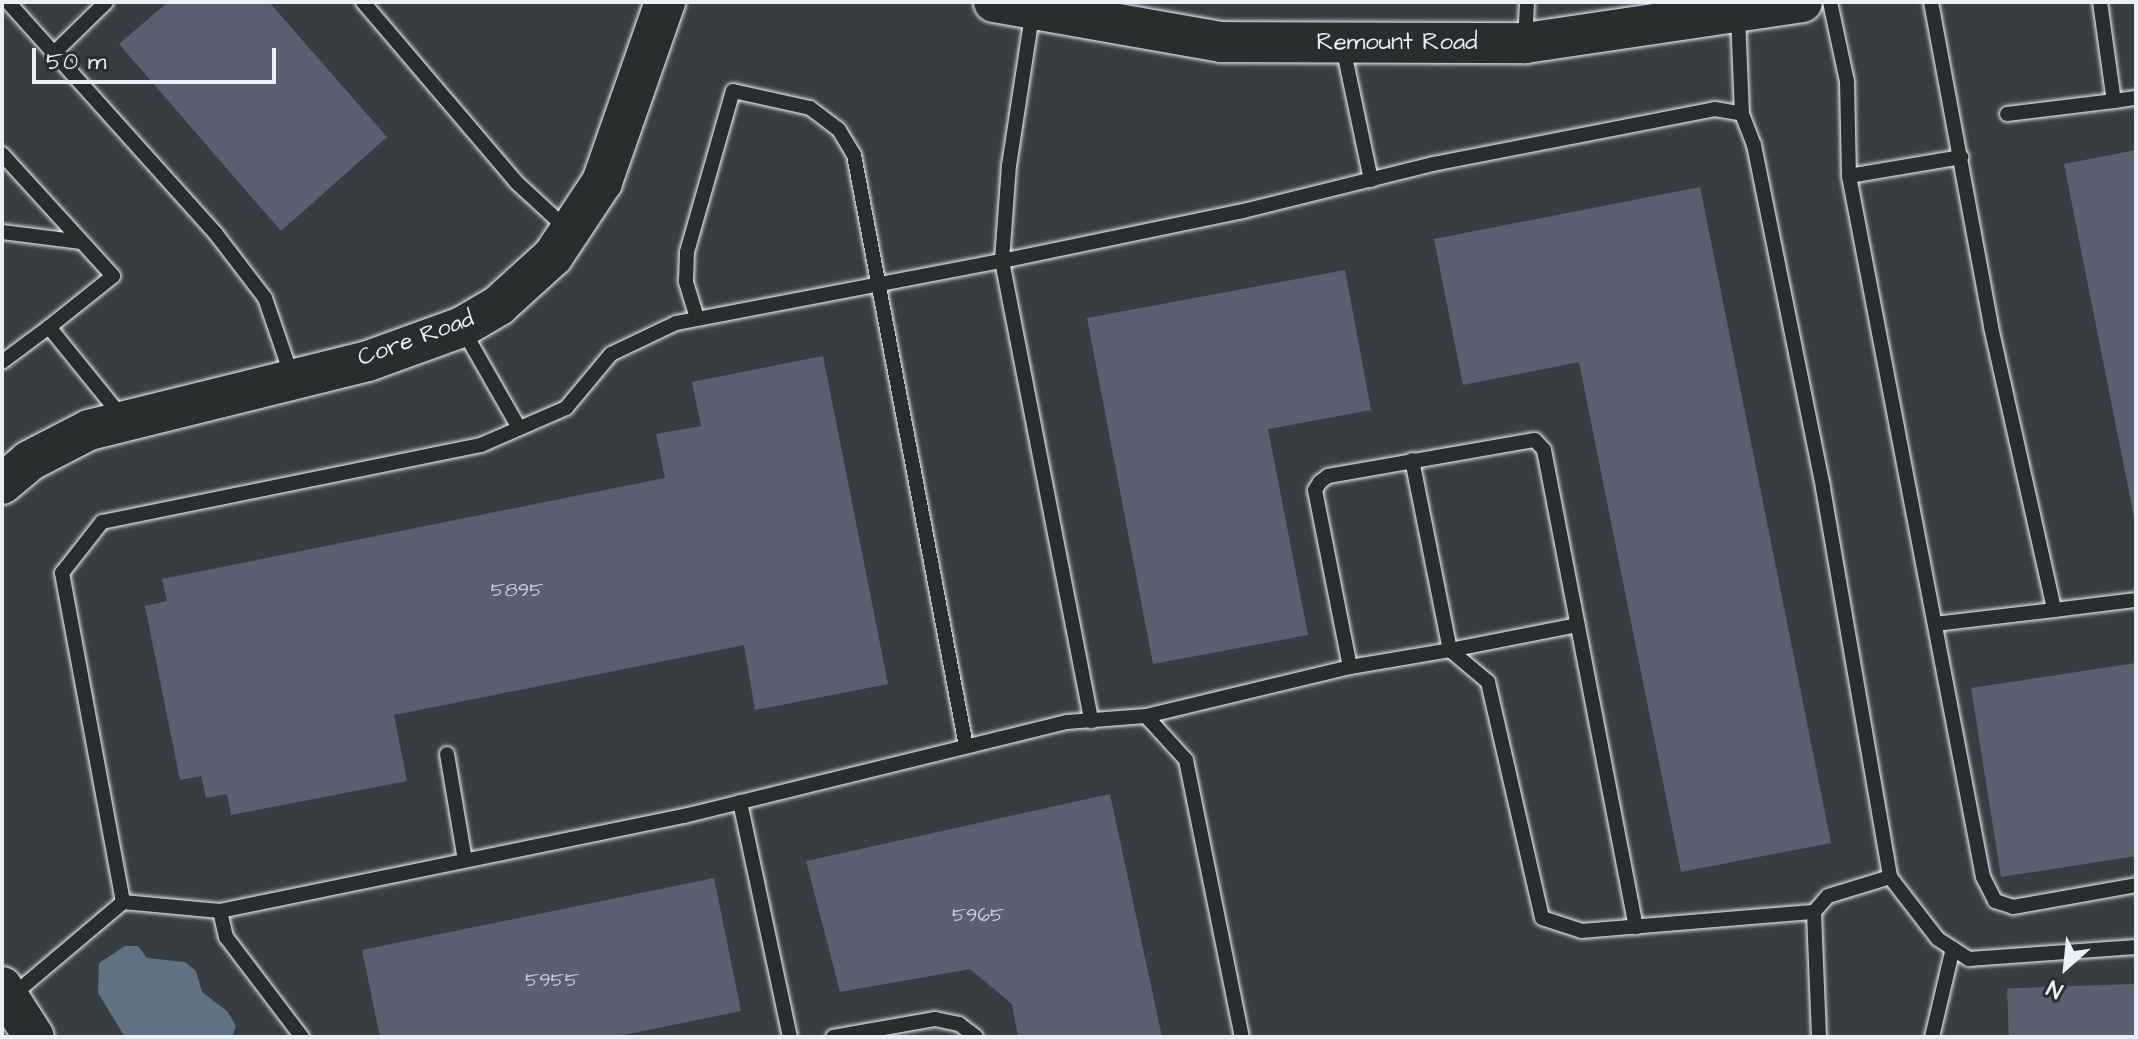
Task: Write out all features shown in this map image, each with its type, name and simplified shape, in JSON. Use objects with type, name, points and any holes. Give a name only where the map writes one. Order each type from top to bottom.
[{"type":"street","name":"Core Road","points":[[2,484],[69,439],[124,419],[368,361],[462,327],[531,277],[571,233],[602,182],[665,2]]},
{"type":"street","name":"Remount Road","points":[[994,2],[1221,42],[1342,43],[1525,43],[1802,2]]},
{"type":"lane","points":[[8,2],[216,234],[265,298],[292,377]]},
{"type":"lane","points":[[54,53],[106,2]]},
{"type":"lane","points":[[363,2],[516,182],[571,233]]},
{"type":"lane","points":[[1525,43],[1527,2]]},
{"type":"lane","points":[[1830,2],[1847,81],[1849,176],[1973,840],[1995,901],[2013,907],[2136,885]]},
{"type":"lane","points":[[1931,2],[1991,327],[2054,610]]},
{"type":"lane","points":[[2100,2],[2114,101]]},
{"type":"lane","points":[[1033,9],[1009,165],[1002,261],[1091,721]]},
{"type":"lane","points":[[1738,11],[1742,114],[1754,145],[1823,488],[1890,877],[1938,939],[1969,959],[2136,947]]},
{"type":"lane","points":[[1342,43],[1371,180]]},
{"type":"lane","points":[[697,318],[686,281],[687,252],[733,91],[810,108],[839,130],[854,155],[876,285],[966,746]]},
{"type":"lane","points":[[2007,114],[2136,98]]},
{"type":"lane","points":[[123,902],[62,573],[102,522],[481,445],[566,408],[611,354],[676,323],[1002,261],[1715,109],[1742,114]]},
{"type":"lane","points":[[2,154],[113,276],[2,362]]},
{"type":"lane","points":[[1849,176],[1961,157]]},
{"type":"lane","points":[[2,232],[81,242]]},
{"type":"lane","points":[[49,327],[124,419]]},
{"type":"lane","points":[[462,327],[519,428]]},
{"type":"lane","points":[[1350,667],[1315,490],[1328,476],[1535,440],[1544,450],[1636,927]]},
{"type":"lane","points":[[1412,460],[1450,650],[1488,682],[1542,918],[1582,931],[1814,912]]},
{"type":"lane","points":[[1935,624],[2136,600]]},
{"type":"lane","points":[[123,902],[220,911],[740,802],[1067,722],[1146,716],[1350,667],[1578,625]]},
{"type":"lane","points":[[1146,716],[1186,760],[1242,1037]]},
{"type":"lane","points":[[447,754],[465,860]]},
{"type":"lane","points":[[740,802],[790,1037]]},
{"type":"lane","points":[[1819,1037],[1814,912],[1828,896],[1890,877]]},
{"type":"lane","points":[[14,1012],[123,902]]},
{"type":"lane","points":[[220,911],[226,937],[302,1037]]},
{"type":"lane","points":[[1932,1037],[1953,948]]},
{"type":"lane","points":[[833,1037],[935,1019],[959,1024],[976,1037]]},
{"type":"water","points":[[125,946],[138,946],[147,958],[185,962],[196,971],[202,992],[227,1011],[236,1026],[232,1037],[125,1037],[98,993],[99,963]]},
{"type":"building","points":[[168,2],[269,2],[387,137],[281,231],[119,44]]},
{"type":"building","points":[[2136,150],[2136,522],[2135,522],[2064,164]]},
{"type":"building","points":[[1700,187],[1831,843],[1681,872],[1579,362],[1463,385],[1434,239]]},
{"type":"building","points":[[1345,270],[1371,410],[1268,429],[1308,635],[1153,664],[1087,318]]},
{"type":"building","points":[[823,356],[888,684],[755,710],[744,645],[394,715],[407,781],[231,815],[227,794],[206,798],[201,776],[180,780],[145,606],[167,601],[162,579],[665,478],[656,434],[701,426],[692,382]]},
{"type":"building","points":[[2136,663],[2136,856],[2001,877],[1971,688]]},
{"type":"building","points":[[1110,794],[1162,1037],[1018,1037],[1012,1004],[970,969],[840,992],[806,861]]},
{"type":"building","points":[[714,878],[741,1011],[614,1037],[380,1037],[362,950]]},
{"type":"building","points":[[2134,984],[2136,1037],[2009,1037],[2007,988]]}]
